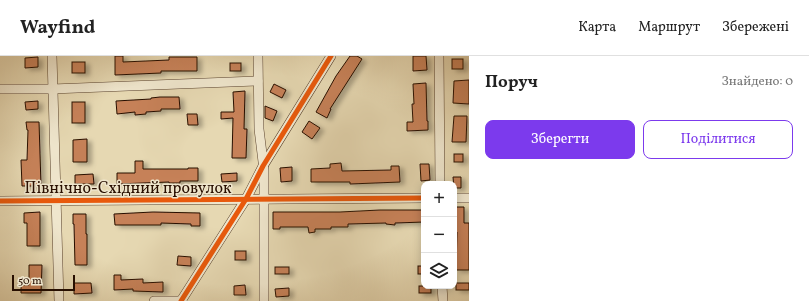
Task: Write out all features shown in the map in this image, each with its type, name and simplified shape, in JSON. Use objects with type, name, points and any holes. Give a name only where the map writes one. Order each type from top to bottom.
[{"type":"street","points":[[52,56],[59,301]]},
{"type":"street","points":[[258,56],[259,129],[263,166],[264,199],[264,301]]},
{"type":"street","points":[[154,301],[182,301],[246,199],[263,166],[331,56]]},
{"type":"street","points":[[439,56],[440,181]]},
{"type":"street","points":[[0,89],[52,89],[258,81]]},
{"type":"street","name":"Північно-Східний провулок","points":[[0,201],[421,198]]},
{"type":"street","points":[[457,198],[469,198]]},
{"type":"street","points":[[442,289],[443,301]]},
{"type":"building","points":[[115,56],[123,56],[123,62],[169,60],[169,57],[197,57],[197,71],[161,71],[161,73],[115,75]]},
{"type":"building","points":[[350,56],[357,56],[362,59],[330,109],[327,118],[316,112],[336,76]]},
{"type":"building","points":[[413,56],[426,56],[427,70],[413,71]]},
{"type":"building","points":[[38,57],[38,67],[25,68],[25,58]]},
{"type":"building","points":[[452,59],[463,59],[463,69],[452,69]]},
{"type":"building","points":[[72,62],[85,62],[85,73],[72,73]]},
{"type":"building","points":[[230,63],[241,63],[241,71],[230,71]]},
{"type":"building","points":[[469,80],[469,104],[453,103],[454,81]]},
{"type":"building","points":[[426,83],[428,130],[407,131],[407,122],[413,122],[413,84]]},
{"type":"building","points":[[274,84],[286,90],[282,98],[270,92]]},
{"type":"building","points":[[245,91],[244,129],[247,129],[246,158],[232,158],[233,118],[221,119],[221,112],[234,112],[233,92]]},
{"type":"building","points":[[160,97],[179,97],[180,109],[161,109],[161,111],[146,112],[146,114],[135,115],[135,112],[117,114],[116,101]]},
{"type":"building","points":[[38,101],[38,109],[26,110],[25,102]]},
{"type":"building","points":[[72,102],[85,102],[85,123],[72,123]]},
{"type":"building","points":[[265,106],[277,111],[273,121],[265,118]]},
{"type":"building","points":[[187,114],[197,114],[198,125],[188,125]]},
{"type":"building","points":[[454,116],[467,116],[466,142],[452,142]]},
{"type":"building","points":[[309,121],[320,128],[312,139],[302,132]]},
{"type":"building","points":[[26,122],[39,122],[41,186],[22,186],[21,160],[27,160],[28,130]]},
{"type":"building","points":[[87,139],[87,162],[73,162],[73,140]]},
{"type":"building","points":[[454,154],[463,154],[463,162],[454,162]]},
{"type":"building","points":[[135,161],[143,161],[143,169],[198,168],[198,181],[180,181],[180,183],[117,184],[117,173],[135,173]]},
{"type":"building","points":[[341,163],[342,171],[391,170],[391,166],[399,166],[400,182],[350,184],[350,182],[311,182],[311,169],[330,168],[330,164]]},
{"type":"building","points":[[420,164],[429,164],[430,180],[421,181]]},
{"type":"building","points":[[292,167],[292,181],[281,182],[280,168]]},
{"type":"building","points":[[237,173],[237,181],[222,182],[221,174]]},
{"type":"building","points":[[93,174],[94,184],[75,184],[75,175]]},
{"type":"building","points":[[453,177],[461,177],[461,188],[457,188],[457,181],[453,181]]},
{"type":"building","points":[[457,207],[464,207],[464,223],[469,223],[469,270],[457,270]]},
{"type":"building","points":[[421,210],[421,222],[395,223],[395,225],[386,223],[348,224],[348,227],[315,229],[315,232],[309,233],[308,227],[280,227],[280,229],[273,229],[273,212]]},
{"type":"building","points":[[40,212],[40,246],[27,246],[27,223],[24,223],[24,213]]},
{"type":"building","points":[[153,212],[200,213],[200,226],[191,226],[191,224],[161,223],[161,225],[115,225],[114,214]]},
{"type":"building","points":[[73,214],[86,214],[87,265],[75,265]]},
{"type":"building","points":[[235,251],[246,251],[246,260],[235,260]]},
{"type":"building","points":[[178,256],[191,257],[191,266],[177,265]]},
{"type":"building","points":[[29,265],[42,265],[41,293],[21,293],[21,285],[29,285]]},
{"type":"building","points":[[418,266],[421,266],[421,274],[418,274]]},
{"type":"building","points":[[275,267],[289,267],[289,274],[275,274]]},
{"type":"building","points":[[114,275],[121,275],[121,280],[143,279],[143,283],[163,282],[163,292],[133,291],[133,289],[114,290]]},
{"type":"building","points":[[74,283],[91,283],[92,293],[74,294]]},
{"type":"building","points":[[457,283],[469,283],[469,290],[456,290]]},
{"type":"building","points":[[245,285],[246,295],[234,295],[234,286]]},
{"type":"building","points":[[419,286],[421,286],[421,289],[431,289],[431,293],[419,293]]},
{"type":"building","points":[[289,288],[289,296],[276,297],[275,289]]},
{"type":"cycle path","points":[[181,301],[246,199],[263,166],[331,56]]},
{"type":"cycle path","points":[[0,201],[421,198]]}]
